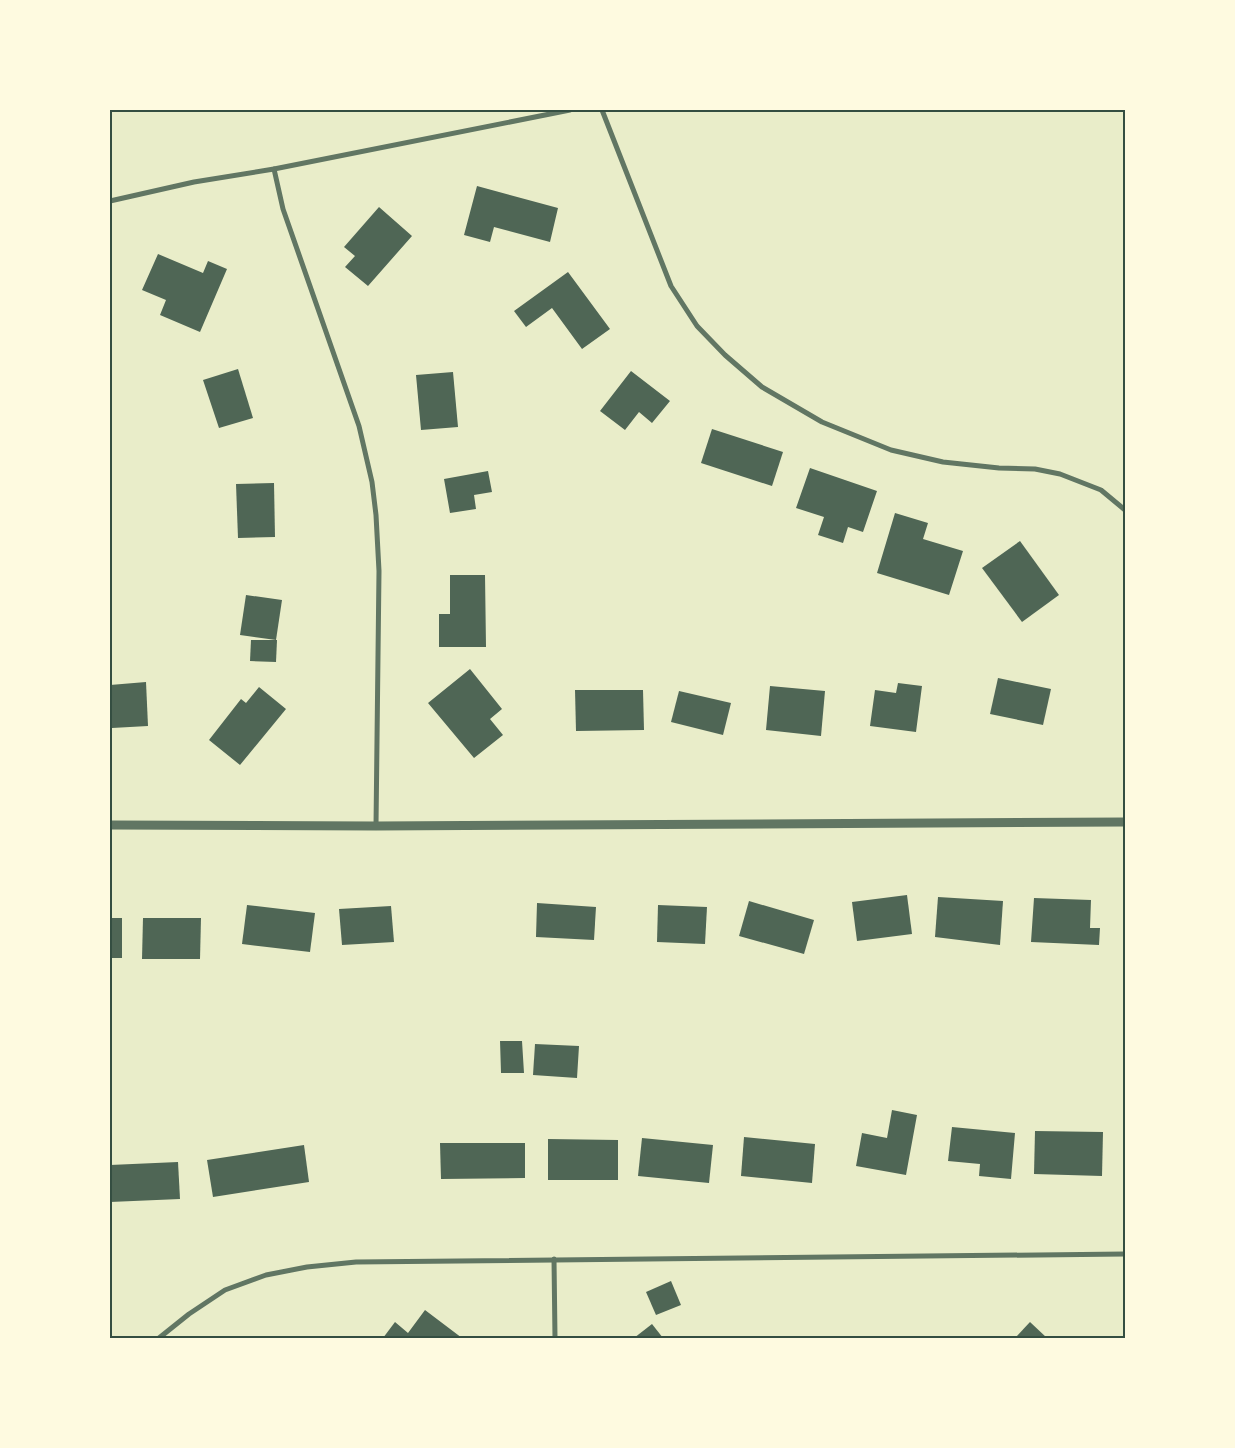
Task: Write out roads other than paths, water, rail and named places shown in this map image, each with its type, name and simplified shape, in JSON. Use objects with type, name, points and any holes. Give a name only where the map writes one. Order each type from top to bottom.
[{"type":"street","points":[[110,202],[194,182],[274,169],[570,110]]},
{"type":"street","points":[[602,110],[671,286],[697,326],[725,355],[762,387],[822,422],[891,450],[943,462],[999,468],[1035,469],[1060,474],[1101,490],[1125,510]]},
{"type":"street","points":[[274,169],[282,209],[359,426],[372,482],[379,571],[376,826]]},
{"type":"street","points":[[110,825],[376,826],[1125,822]]},
{"type":"street","points":[[159,1338],[189,1314],[225,1290],[266,1276],[299,1269],[356,1262],[1125,1254]]},
{"type":"street","points":[[554,1259],[555,1338]]}]
